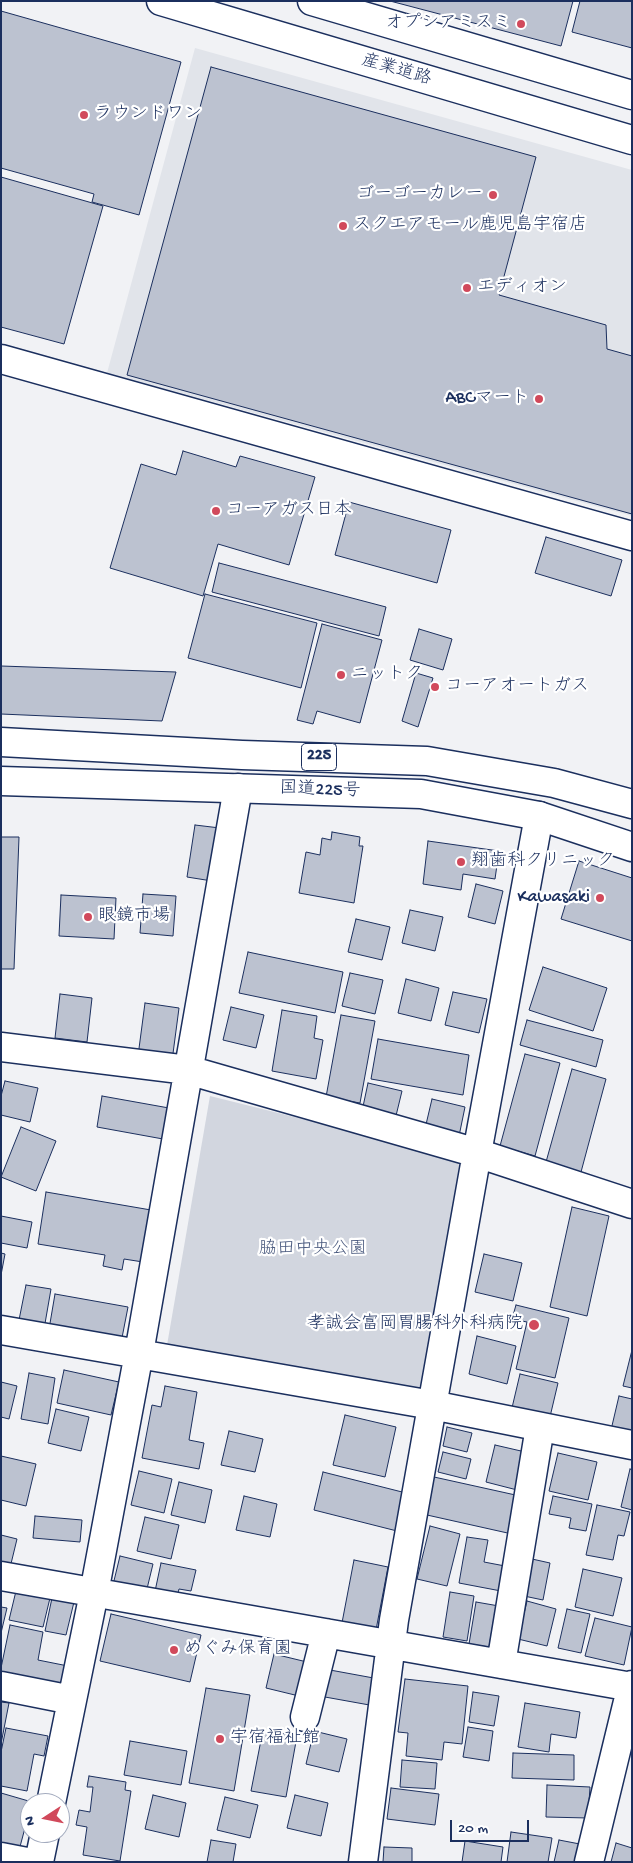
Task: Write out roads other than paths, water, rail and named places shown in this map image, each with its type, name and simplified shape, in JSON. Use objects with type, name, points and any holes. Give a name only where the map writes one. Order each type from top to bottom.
[{"type":"main road","name":"産業道路","points":[[161,1],[632,140]]},
{"type":"main road","points":[[312,1],[632,95]]},
{"type":"main road","points":[[1,359],[632,536]]},
{"type":"main road","name":"国道225号","points":[[1,742],[242,755],[427,760],[554,783],[632,804]]},
{"type":"main road","name":"国道225号","points":[[1,781],[421,794],[539,816],[632,848]]},
{"type":"main road","points":[[53,1793],[94,1593],[139,1353],[238,788]]},
{"type":"main road","points":[[362,1862],[391,1645],[476,1153],[539,816]]},
{"type":"main road","points":[[1,1047],[188,1070],[476,1153],[632,1204]]},
{"type":"main road","points":[[1,1330],[432,1405],[632,1445]]},
{"type":"main road","points":[[501,1664],[540,1427]]},
{"type":"main road","points":[[1,1576],[632,1686],[588,1862]]},
{"type":"main road","points":[[305,1716],[326,1633]]},
{"type":"main road","points":[[1,1686],[72,1700]]},
{"type":"main road","points":[[39,1862],[43,1843]]},
{"type":"main road","points":[[1,1857],[27,1862]]},
{"type":"place","name":"オプシアミスミ","points":[[521,24]]},
{"type":"place","name":"ラウンドワン","points":[[84,115]]},
{"type":"place","name":"ゴーゴーカレー","points":[[493,195]]},
{"type":"place","name":"スクエアモール鹿児島宇宿店","points":[[343,226]]},
{"type":"place","name":"エディオン","points":[[467,288]]},
{"type":"place","name":"ABCマート","points":[[539,399]]},
{"type":"place","name":"コーアガス日本","points":[[216,511]]},
{"type":"place","name":"ニットク","points":[[341,675]]},
{"type":"place","name":"コーアオートガス","points":[[435,687]]},
{"type":"place","name":"翔歯科クリニック","points":[[461,862]]},
{"type":"place","name":"Kawasaki","points":[[600,898]]},
{"type":"place","name":"眼鏡市場","points":[[88,917]]},
{"type":"place","name":"孝誠会富岡胃腸科外科病院","points":[[534,1325]]},
{"type":"place","name":"めぐみ保育園","points":[[174,1650]]},
{"type":"place","name":"宇宿福祉館","points":[[220,1739]]},
{"type":"park label","name":"脇田中央公園","points":[[313,1250]]}]
